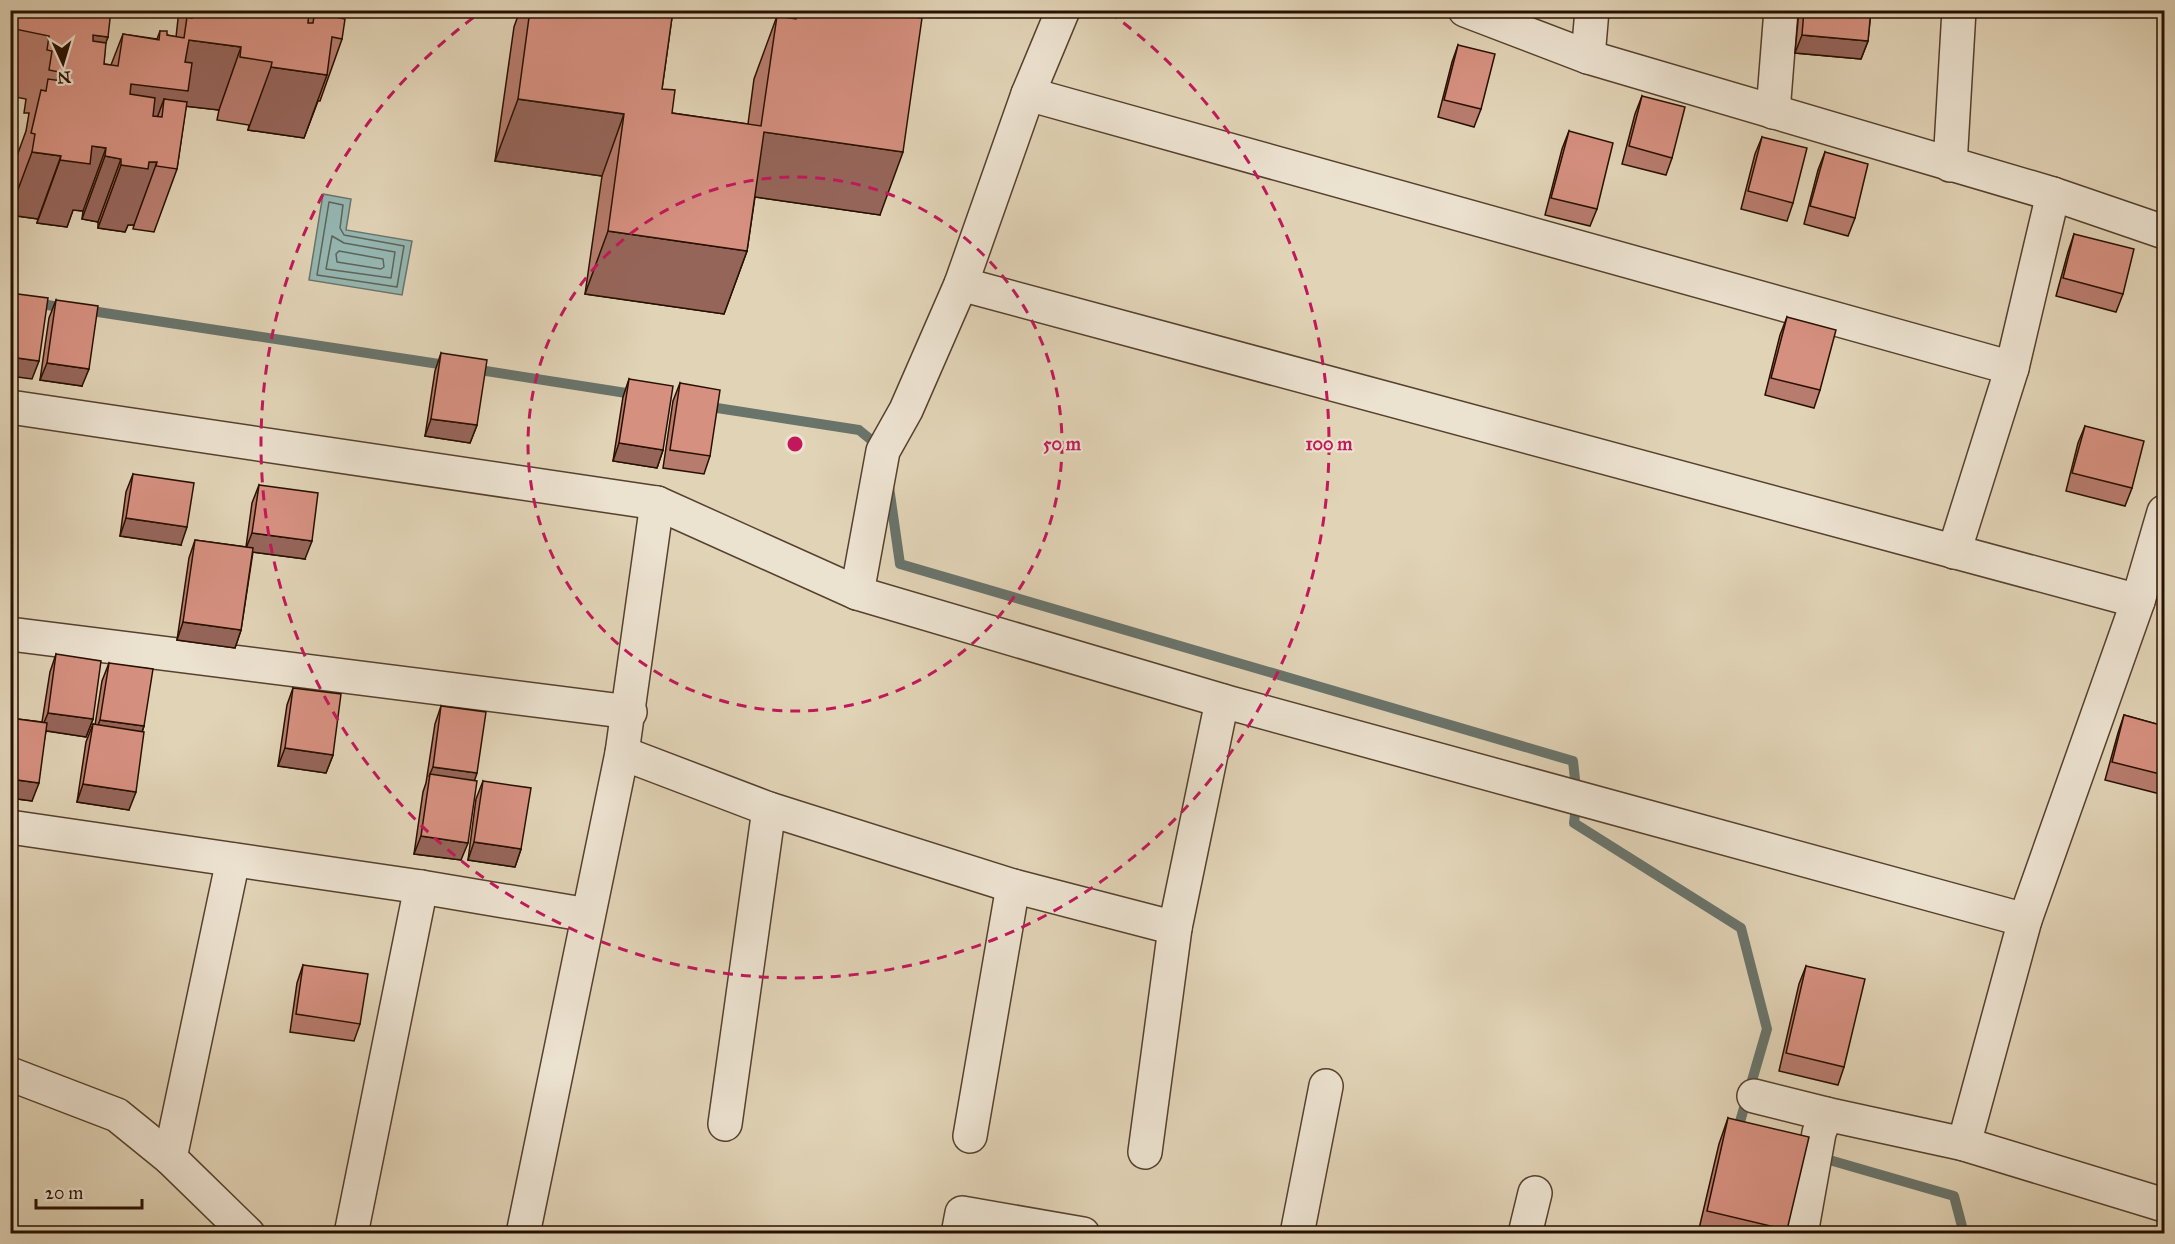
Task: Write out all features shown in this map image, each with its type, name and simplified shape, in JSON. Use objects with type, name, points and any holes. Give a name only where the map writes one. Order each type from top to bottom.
[{"type":"street","points":[[857,593],[883,451],[906,411],[961,284],[1028,94],[1064,10]]},
{"type":"street","points":[[1465,10],[1588,57],[2053,194],[2164,232]]},
{"type":"street","points":[[1588,57],[1592,10]]},
{"type":"street","points":[[1773,112],[1781,10]]},
{"type":"street","points":[[1950,165],[1959,10]]},
{"type":"street","points":[[1028,94],[2012,368]]},
{"type":"street","points":[[1954,552],[2012,368],[2053,194]]},
{"type":"street","points":[[961,284],[2138,601]]},
{"type":"street","points":[[10,407],[657,502],[857,593],[1222,700],[2025,920]]},
{"type":"street","points":[[523,1233],[630,712],[657,502]]},
{"type":"street","points":[[1964,1144],[2025,920],[2138,601],[2164,512]]},
{"type":"street","points":[[10,634],[630,712]]},
{"type":"street","points":[[1144,1152],[1175,928],[1222,700]]},
{"type":"street","points":[[622,753],[769,809],[1013,886],[1175,928]]},
{"type":"street","points":[[725,1124],[769,809]]},
{"type":"street","points":[[10,827],[421,887],[588,915]]},
{"type":"street","points":[[170,1158],[233,860]]},
{"type":"street","points":[[970,1136],[1013,886]]},
{"type":"street","points":[[351,1233],[421,887]]},
{"type":"street","points":[[10,1074],[117,1115],[170,1158],[248,1233]]},
{"type":"street","points":[[1297,1233],[1326,1086]]},
{"type":"street","points":[[1754,1096],[1822,1123],[1964,1144],[2164,1205]]},
{"type":"street","points":[[1801,1233],[1822,1123]]},
{"type":"street","points":[[1525,1233],[1535,1193]]},
{"type":"street","points":[[958,1233],[962,1213],[1083,1233]]},
{"type":"water","points":[[323,194],[351,199],[346,230],[412,241],[402,295],[309,280]]},
{"type":"building","points":[[10,10],[111,10],[108,37],[93,35],[93,41],[106,43],[104,64],[118,66],[123,34],[159,40],[160,31],[167,31],[167,35],[184,38],[187,17],[192,18],[193,10],[309,10],[308,23],[313,23],[315,10],[333,10],[337,11],[335,17],[345,19],[342,39],[332,37],[327,75],[271,67],[272,62],[240,57],[241,47],[189,40],[185,62],[192,63],[188,91],[131,84],[130,94],[155,98],[153,116],[162,117],[164,99],[187,102],[177,169],[156,166],[157,162],[149,162],[148,169],[121,165],[121,159],[105,156],[106,148],[92,146],[90,164],[60,160],[61,156],[32,152],[35,134],[31,133],[41,90],[46,91],[48,79],[62,81],[64,73],[49,70],[52,51],[47,50],[49,36],[10,28]]},
{"type":"building","points":[[530,10],[673,10],[662,89],[675,90],[672,113],[761,126],[777,16],[796,19],[797,10],[868,10],[922,18],[903,152],[764,132],[747,251],[608,231],[624,114],[518,99]]},
{"type":"building","points":[[1804,10],[1871,10],[1868,41],[1802,35]]},
{"type":"building","points":[[1458,45],[1495,54],[1481,109],[1444,100]]},
{"type":"building","points":[[1642,96],[1685,107],[1672,158],[1629,146]]},
{"type":"building","points":[[1569,131],[1613,143],[1597,209],[1551,198]]},
{"type":"building","points":[[1762,137],[1807,148],[1793,203],[1748,191]]},
{"type":"building","points":[[1825,152],[1868,164],[1855,218],[1810,206]]},
{"type":"building","points":[[2074,234],[2134,249],[2123,294],[2063,278]]},
{"type":"building","points":[[10,293],[48,298],[39,361],[10,357]]},
{"type":"building","points":[[56,300],[98,306],[89,369],[47,363]]},
{"type":"building","points":[[1787,317],[1836,330],[1820,390],[1771,378]]},
{"type":"building","points":[[441,353],[487,360],[477,425],[431,419]]},
{"type":"building","points":[[629,379],[673,386],[663,450],[619,443]]},
{"type":"building","points":[[680,383],[720,390],[710,456],[670,450]]},
{"type":"building","points":[[2085,426],[2144,441],[2132,488],[2072,473]]},
{"type":"building","points":[[133,474],[194,483],[187,527],[126,518]]},
{"type":"building","points":[[259,485],[318,493],[312,541],[252,533]]},
{"type":"building","points":[[195,540],[253,548],[241,630],[183,622]]},
{"type":"building","points":[[56,654],[101,661],[93,719],[48,713]]},
{"type":"building","points":[[109,663],[153,669],[144,726],[100,720]]},
{"type":"building","points":[[293,688],[341,694],[333,755],[285,748]]},
{"type":"building","points":[[441,706],[486,712],[477,773],[433,767]]},
{"type":"building","points":[[2124,715],[2164,726],[2164,775],[2112,762]]},
{"type":"building","points":[[10,718],[47,723],[39,783],[10,779]]},
{"type":"building","points":[[93,724],[144,732],[136,792],[83,784]]},
{"type":"building","points":[[430,774],[477,781],[468,843],[421,836]]},
{"type":"building","points":[[483,781],[531,788],[521,849],[474,842]]},
{"type":"building","points":[[303,965],[368,974],[360,1024],[296,1014]]},
{"type":"building","points":[[1806,966],[1865,979],[1844,1067],[1786,1053]]},
{"type":"building","points":[[1728,1118],[1809,1137],[1787,1230],[1707,1211]]},
{"type":"waterway","points":[[10,299],[66,308]]},
{"type":"waterway","points":[[85,310],[452,366]]},
{"type":"waterway","points":[[473,369],[639,395]]},
{"type":"waterway","points":[[704,406],[859,430],[881,448]]},
{"type":"waterway","points":[[889,487],[900,564],[1573,761],[1577,798],[1574,823],[1741,928],[1767,1029],[1737,1132]]},
{"type":"waterway","points":[[1819,1157],[1954,1196],[1964,1234]]}]
